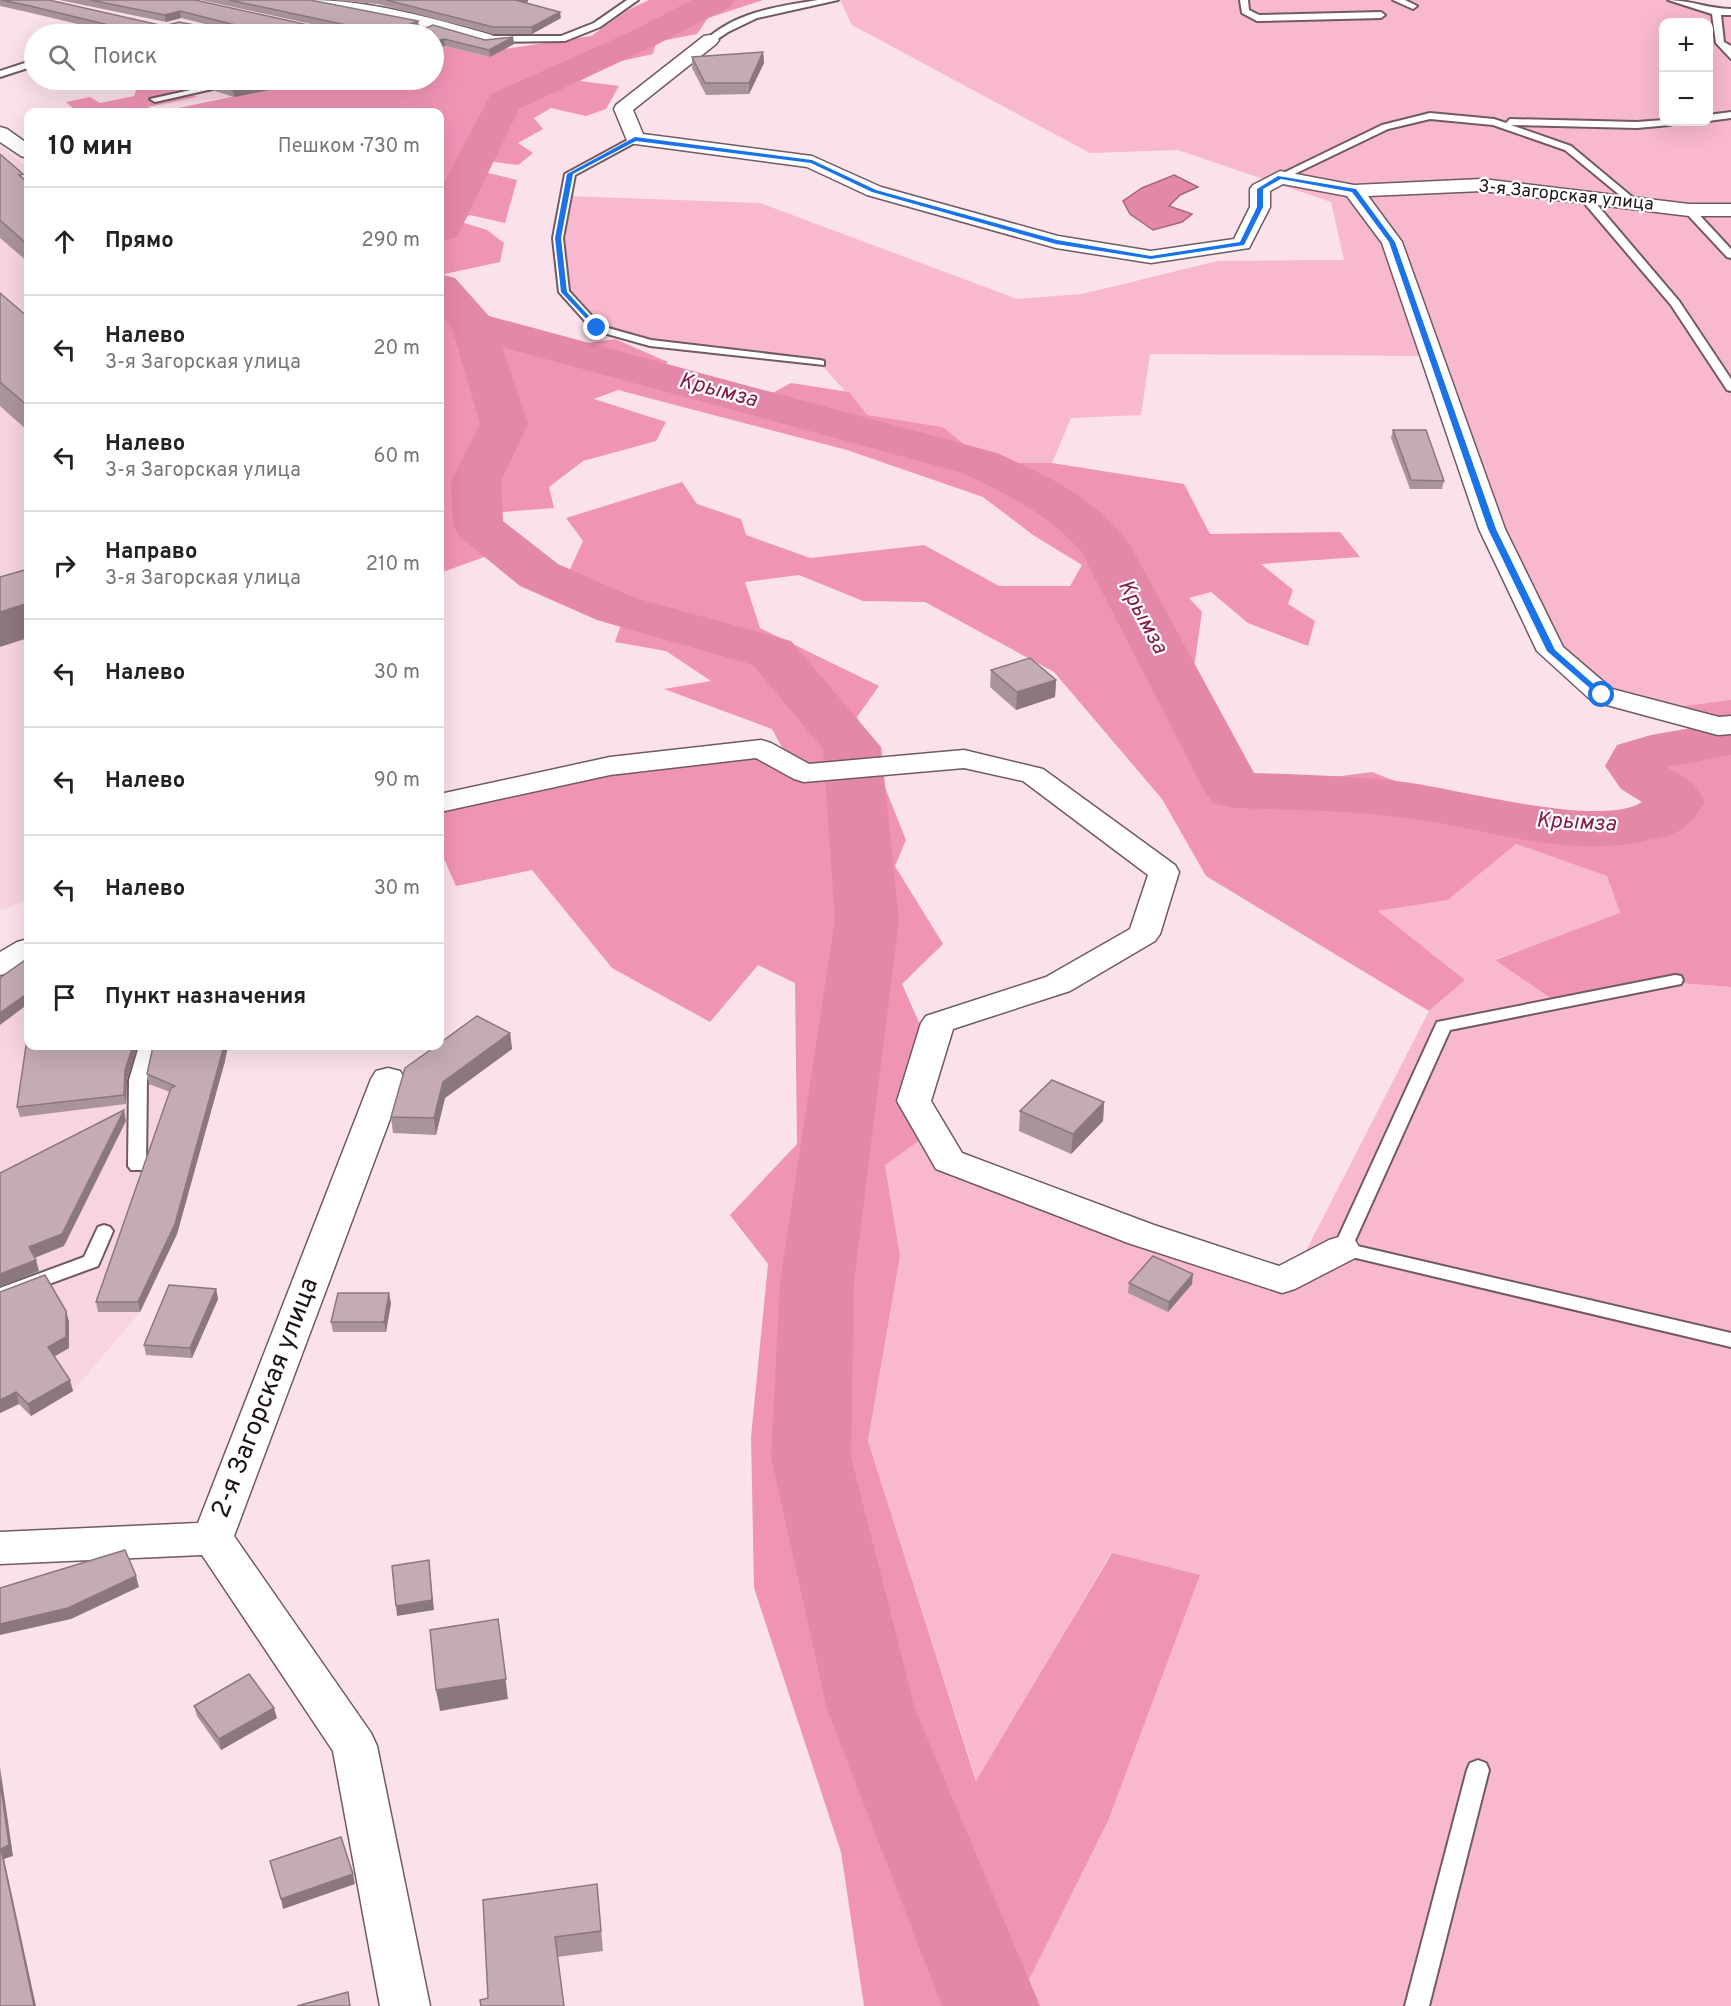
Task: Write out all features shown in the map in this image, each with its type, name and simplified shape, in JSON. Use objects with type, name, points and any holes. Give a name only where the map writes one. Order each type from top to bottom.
[{"type":"street","points":[[316,0],[414,24]]},
{"type":"street","points":[[444,31],[486,39]]},
{"type":"street","points":[[710,40],[623,109],[635,139],[812,162],[874,191],[1056,242],[1151,257],[1242,244],[1260,207],[1260,189],[1280,177]]},
{"type":"street","points":[[0,133],[24,149]]},
{"type":"street","name":"3-я Загорская улица","points":[[1280,177],[1354,190],[1482,184],[1689,210],[1731,210]]},
{"type":"street","points":[[1354,190],[1392,242],[1492,529],[1551,651],[1602,695],[1718,726],[1731,725]]},
{"type":"street","points":[[444,802],[610,766],[761,749],[804,773],[964,759],[1033,775],[1164,872],[1144,934],[1058,984],[938,1023],[914,1101],[949,1161],[1141,1234],[1282,1280],[1342,1249]]},
{"type":"street","points":[[0,965],[24,951]]},
{"type":"street","name":"2-я Загорская улица","points":[[388,1079],[213,1538],[355,1746],[405,2006]]},
{"type":"street","points":[[0,1548],[213,1538]]},
{"type":"lane","points":[[486,39],[562,39],[597,25],[621,6],[634,0]]},
{"type":"lane","points":[[710,40],[731,24],[770,10],[834,0]]},
{"type":"lane","points":[[1244,0],[1245,11],[1257,18],[1381,15]]},
{"type":"lane","points":[[1397,0],[1413,6]]},
{"type":"lane","points":[[1672,0],[1716,12],[1731,12]]},
{"type":"lane","points":[[1716,12],[1720,43],[1728,48],[1731,56]]},
{"type":"lane","points":[[0,74],[24,66]]},
{"type":"lane","points":[[155,99],[198,90]]},
{"type":"lane","points":[[1280,177],[1385,127],[1430,116],[1494,122],[1637,125],[1659,123]]},
{"type":"lane","points":[[1713,118],[1731,116]]},
{"type":"lane","points":[[1494,122],[1568,148],[1633,203]]},
{"type":"lane","points":[[635,139],[570,174],[558,238],[564,292],[597,328],[650,343],[820,363]]},
{"type":"lane","points":[[1584,196],[1675,303],[1731,388]]},
{"type":"lane","points":[[1689,210],[1731,255]]},
{"type":"lane","points":[[1675,980],[1443,1026],[1342,1249],[1731,1340]]},
{"type":"lane","points":[[136,1166],[138,1080],[146,1050]]},
{"type":"lane","points":[[0,1295],[91,1261],[104,1231]]},
{"type":"lane","points":[[1418,2006],[1478,1770]]},
{"type":"shaded area","points":[[649,0],[763,0],[708,18],[697,34],[656,42],[653,54],[603,65],[580,81],[619,86],[606,109],[586,116],[551,108],[534,118],[543,129],[518,143],[533,153],[518,165],[479,160],[464,167],[517,180],[505,223],[470,215],[458,221],[487,230],[504,243],[500,262],[444,274],[444,108],[178,108],[265,90],[444,90],[444,46],[490,57],[504,49],[591,36],[628,10]]},
{"type":"shaded area","points":[[840,0],[1672,0],[1716,12],[1731,12],[1731,725],[1602,695],[1551,651],[1431,356],[1150,354],[1141,415],[1071,418],[1052,463],[987,463],[943,427],[866,415],[820,363],[650,343],[597,328],[564,292],[558,238],[566,196],[760,203],[1017,299],[1082,294],[1218,261],[1344,260],[1331,202],[1178,150],[1090,153],[852,25]]},
{"type":"shaded area","points":[[136,90],[184,90],[197,97],[148,107],[150,108],[73,108],[66,102],[90,97],[100,103],[134,96]]},
{"type":"shaded area","points":[[175,90],[256,90],[229,97],[147,107]]},
{"type":"shaded area","points":[[0,145],[24,166],[24,902],[0,911]]},
{"type":"shaded area","points":[[1174,175],[1198,187],[1180,195],[1169,206],[1192,214],[1182,222],[1153,230],[1130,214],[1123,201],[1142,188]]},
{"type":"shaded area","points":[[444,313],[550,349],[615,339],[668,362],[657,377],[745,408],[791,383],[849,392],[867,415],[943,427],[987,463],[1052,463],[1184,484],[1210,534],[1340,532],[1360,557],[1261,564],[1293,590],[1288,604],[1315,621],[1308,646],[1248,623],[1211,592],[1189,598],[1202,612],[1190,696],[1181,726],[1234,790],[1372,772],[1499,821],[1640,809],[1662,767],[1718,723],[1639,712],[1731,700],[1731,987],[1639,980],[1558,1003],[1495,960],[1620,913],[1607,876],[1516,844],[1448,900],[1378,911],[1465,980],[1429,1011],[1206,876],[1162,799],[1054,672],[925,602],[863,601],[799,575],[745,582],[760,628],[879,686],[857,717],[906,840],[895,866],[943,944],[902,984],[930,1047],[923,1138],[885,1165],[900,1256],[868,1441],[976,1781],[1112,1553],[1200,1575],[1108,1821],[1016,2006],[864,2006],[841,1852],[754,1588],[751,1437],[768,1264],[730,1215],[797,1144],[795,983],[758,965],[710,1022],[612,968],[532,870],[456,886],[444,859],[444,804],[622,773],[745,755],[796,773],[772,729],[664,689],[711,681],[666,651],[615,642],[626,610],[561,589],[583,541],[566,518],[682,482],[697,504],[741,519],[746,535],[810,558],[924,545],[999,586],[1070,586],[1082,565],[1033,535],[983,497],[847,450],[618,390],[594,399],[666,422],[656,441],[583,461],[549,487],[554,508],[490,513],[498,552],[444,572]]},
{"type":"shaded area","points":[[1516,844],[1608,876],[1620,914],[1496,959],[1558,1003],[1639,980],[1731,987],[1731,2006],[1024,2006],[1020,1998],[1108,1821],[1111,1553],[977,1782],[868,1441],[900,1256],[885,1165],[923,1138],[1288,1286],[1429,1011],[1465,980],[1378,911],[1448,900]]},
{"type":"shaded area","points":[[24,981],[24,1050],[201,1050],[132,1290],[140,1312],[73,1391],[0,1393],[0,1005]]},
{"type":"building","points":[[1,0],[49,0],[155,24],[104,24]]},
{"type":"building","points":[[90,0],[195,0],[304,24],[231,24],[180,11],[165,15]]},
{"type":"building","points":[[229,0],[310,0],[418,21],[410,24],[341,24]]},
{"type":"building","points":[[386,0],[515,0],[560,12],[532,27],[493,27]]},
{"type":"building","points":[[444,28],[485,40],[513,37],[489,50],[444,39]]},
{"type":"building","points":[[763,52],[749,83],[705,83],[692,57]]},
{"type":"building","points":[[0,154],[23,174],[19,175],[24,179],[24,241],[0,220]]},
{"type":"building","points":[[0,293],[24,314],[24,403],[0,382]]},
{"type":"building","points":[[1393,430],[1426,430],[1444,481],[1411,480]]},
{"type":"building","points":[[24,570],[24,604],[0,612],[0,577]]},
{"type":"building","points":[[1030,658],[1056,680],[1017,692],[991,670]]},
{"type":"building","points":[[24,961],[24,996],[0,1013],[0,978]]},
{"type":"building","points":[[477,1016],[510,1033],[443,1082],[434,1118],[391,1117],[405,1068],[430,1050],[444,1050],[444,1040]]},
{"type":"building","points":[[25,1050],[132,1050],[125,1070],[124,1095],[17,1107]]},
{"type":"building","points":[[152,1050],[223,1050],[175,1224],[138,1302],[96,1302],[171,1088],[175,1086],[147,1074]]},
{"type":"building","points":[[1052,1080],[1104,1102],[1073,1134],[1020,1111]]},
{"type":"building","points":[[124,1110],[62,1234],[29,1247],[36,1260],[0,1274],[0,1173]]},
{"type":"building","points":[[1153,1256],[1193,1274],[1169,1302],[1129,1283]]},
{"type":"building","points":[[45,1275],[66,1311],[66,1337],[48,1347],[70,1380],[28,1404],[16,1392],[0,1400],[0,1292]]},
{"type":"building","points":[[169,1285],[216,1289],[190,1348],[144,1345]]},
{"type":"building","points":[[338,1293],[389,1293],[384,1322],[331,1322]]},
{"type":"building","points":[[125,1550],[136,1576],[68,1608],[0,1624],[0,1588]]},
{"type":"building","points":[[429,1560],[432,1600],[396,1606],[392,1566]]},
{"type":"building","points":[[498,1619],[506,1679],[436,1690],[430,1630]]},
{"type":"building","points":[[249,1674],[274,1708],[219,1739],[194,1706]]},
{"type":"building","points":[[0,1780],[9,1845],[1,1849],[34,2006],[0,2006]]},
{"type":"building","points":[[341,1837],[353,1874],[281,1899],[270,1861]]},
{"type":"building","points":[[597,1884],[601,1931],[555,1937],[564,2006],[481,2006],[480,2000],[488,1998],[483,1900]]},
{"type":"building","points":[[348,1992],[350,2006],[297,2006]]},
{"type":"waterway","name":"Крымза","points":[[444,221],[504,102],[642,39],[718,0]]},
{"type":"waterway","name":"Крымза","points":[[444,292],[473,325]]},
{"type":"waterway","name":"Крымза","points":[[473,325],[980,463],[1047,496],[1075,516],[1104,545],[1234,790],[1408,800],[1501,818],[1573,828],[1607,829],[1636,826],[1660,817],[1674,804],[1673,796],[1638,772],[1634,766],[1638,757],[1651,752],[1731,738]]},
{"type":"waterway","points":[[473,325],[504,424],[476,481],[478,526],[539,575],[616,609],[772,653],[852,747],[867,919],[817,1282],[811,1457],[871,1709],[991,2006]]},
{"type":"route","points":[[597,328],[564,292],[558,238],[570,174],[635,139],[812,162],[874,191],[1056,242],[1151,257],[1242,244],[1260,207],[1260,189],[1280,177],[1354,190],[1392,242],[1492,529],[1551,651],[1602,695]]}]
